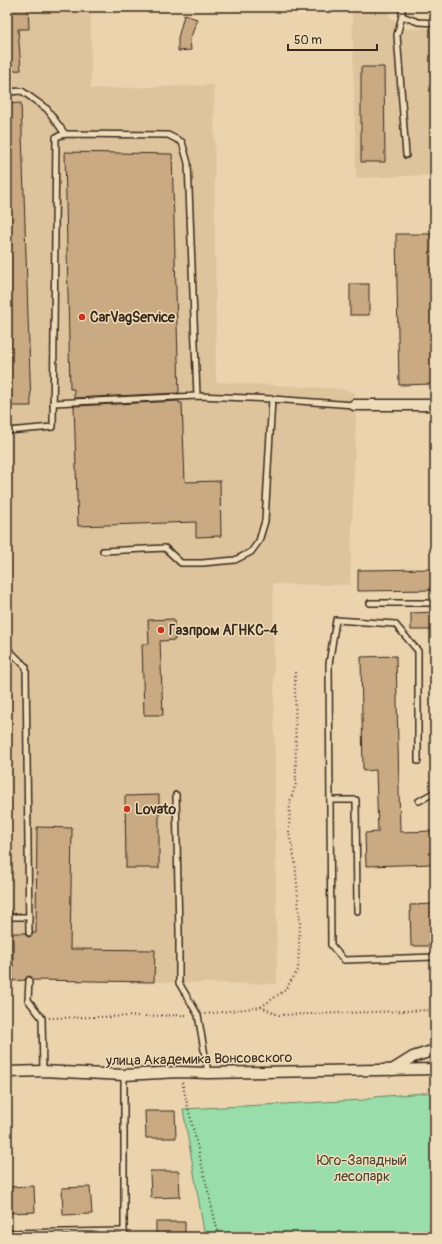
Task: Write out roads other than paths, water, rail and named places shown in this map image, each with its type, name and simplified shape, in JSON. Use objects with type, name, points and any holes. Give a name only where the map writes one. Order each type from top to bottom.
[{"type":"street","points":[[354,405],[435,405]]},
{"type":"street","points":[[392,1070],[413,1057],[435,1050]]},
{"type":"street","name":"улица Академика Вонсовского","points":[[7,1072],[43,1071],[124,1075],[179,1072],[208,1073],[435,1069]]},
{"type":"lane","points":[[402,7],[402,16],[398,36],[406,155]]},
{"type":"lane","points":[[402,16],[418,22],[435,23]]},
{"type":"lane","points":[[7,92],[22,91],[47,109],[65,134]]},
{"type":"lane","points":[[7,431],[53,428],[56,137],[65,134],[168,135],[182,142],[188,163],[197,396]]},
{"type":"lane","points":[[53,403],[197,396],[272,399],[354,405]]},
{"type":"lane","points":[[103,551],[165,548],[181,563],[235,560],[251,552],[259,541],[265,521],[272,399]]},
{"type":"lane","points":[[370,603],[435,603]]},
{"type":"lane","points":[[418,761],[418,651],[395,624],[336,620],[329,664],[331,946],[344,960],[435,957]]},
{"type":"lane","points":[[7,648],[26,667],[29,933]]},
{"type":"lane","points":[[419,801],[435,792]]},
{"type":"lane","points":[[176,795],[180,931],[179,983],[198,1015],[208,1073]]},
{"type":"lane","points":[[330,800],[356,800],[357,911]]},
{"type":"lane","points":[[7,917],[29,917]]},
{"type":"lane","points":[[29,980],[28,1000],[42,1018],[43,1071]]},
{"type":"lane","points":[[7,1233],[124,1234],[124,1075]]},
{"type":"place","name":"CarVagService","points":[[82,317]]},
{"type":"place","name":"Газпром АГНКС-4","points":[[161,630]]},
{"type":"place","name":"Lovato","points":[[127,809]]},
{"type":"park label","name":"Юго-Западный лесопарк","points":[[362,1168]]}]
